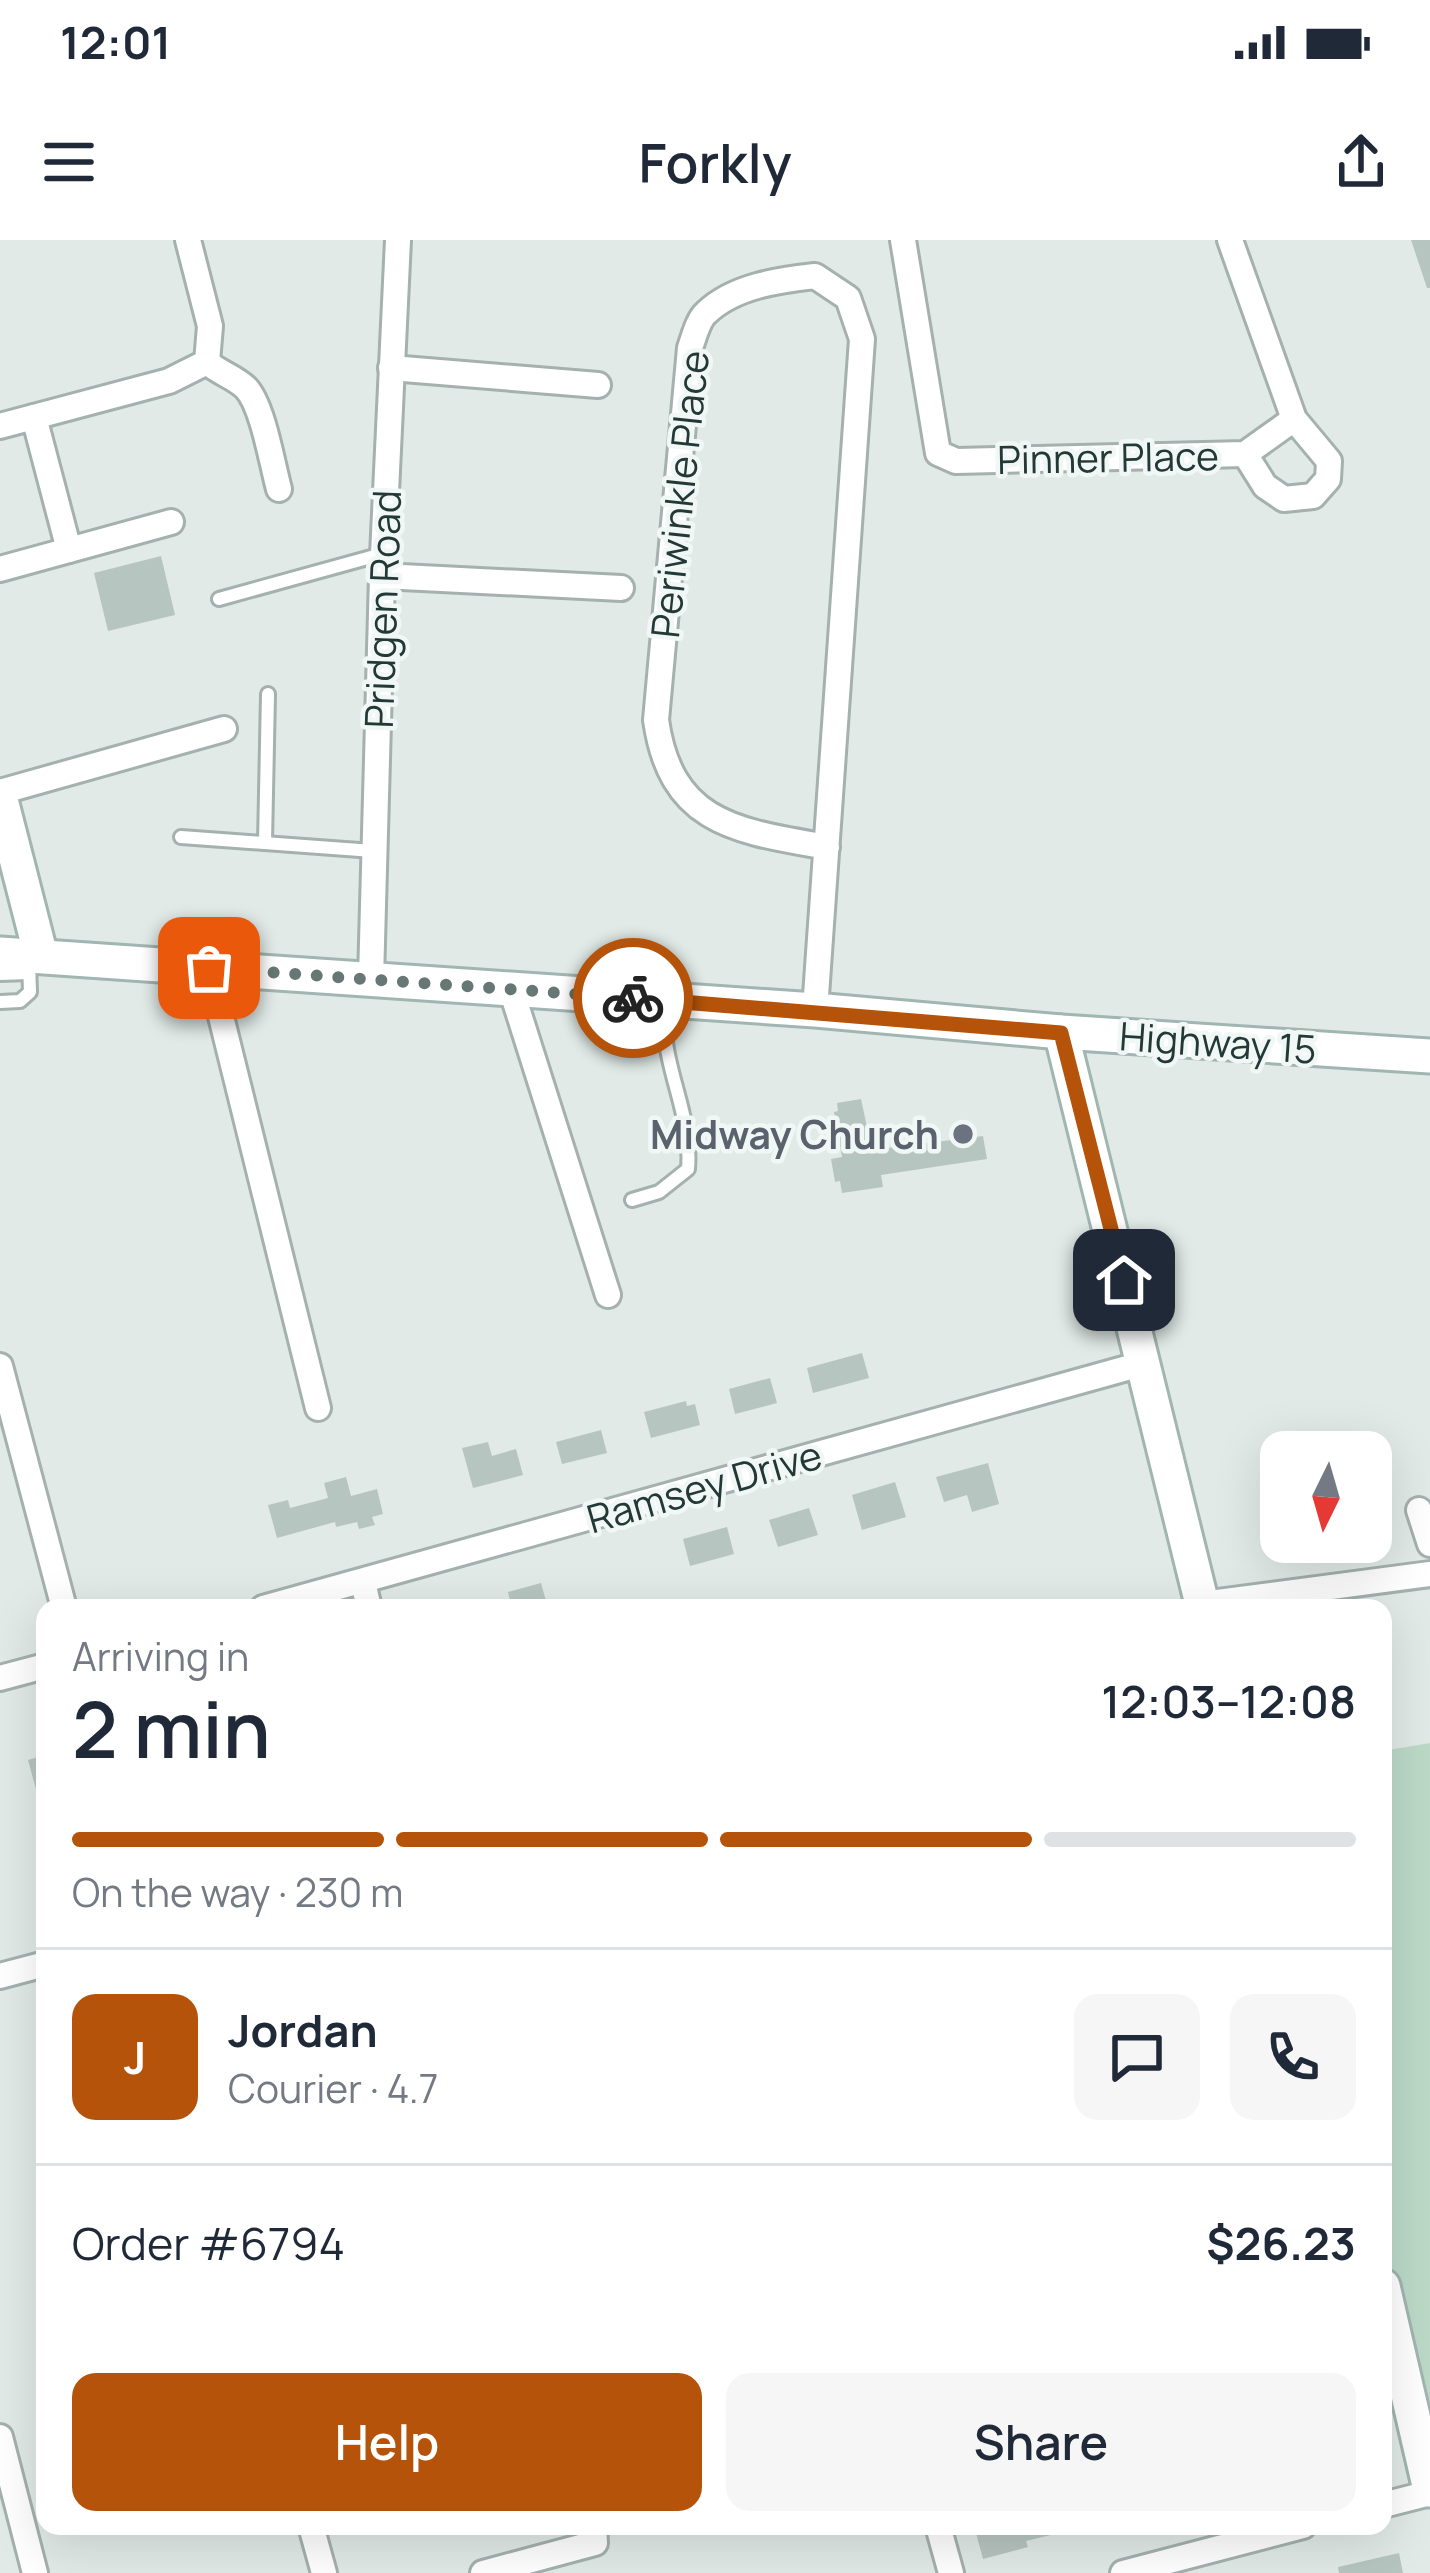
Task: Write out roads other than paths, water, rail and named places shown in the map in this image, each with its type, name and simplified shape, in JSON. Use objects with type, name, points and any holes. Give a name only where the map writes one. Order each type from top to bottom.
[{"type":"main road","points":[[0,794],[20,962]]},
{"type":"main road","name":"Highway 15","points":[[20,962],[209,968],[1430,1056]]},
{"type":"main road","points":[[1061,1033],[1201,1599]]},
{"type":"main road","points":[[1392,2325],[1430,2492]]},
{"type":"street","points":[[188,240],[210,326],[207,362]]},
{"type":"street","name":"Pridgen Road","points":[[371,979],[398,240]]},
{"type":"street","name":"Pinner Place","points":[[903,240],[938,453],[956,461],[1245,454],[1294,418]]},
{"type":"street","points":[[1230,240],[1294,418],[1328,461],[1328,479],[1313,496],[1284,499],[1265,486],[1245,454]]},
{"type":"street","name":"Periwinkle Place","points":[[815,1010],[827,847],[862,339],[848,298],[815,276],[769,281],[731,298],[704,314],[690,348],[656,720],[661,755],[672,778],[722,824],[827,847]]},
{"type":"street","points":[[0,426],[169,381],[207,362]]},
{"type":"street","points":[[207,362],[242,382],[253,396],[279,489]]},
{"type":"street","points":[[392,368],[598,385]]},
{"type":"street","points":[[34,417],[69,550]]},
{"type":"street","points":[[0,569],[171,522]]},
{"type":"street","points":[[383,565],[621,588]]},
{"type":"street","points":[[0,794],[224,730]]},
{"type":"street","points":[[209,968],[318,1408]]},
{"type":"street","points":[[511,989],[608,1294]]},
{"type":"street","name":"Ramsey Drive","points":[[297,1599],[1145,1363]]},
{"type":"street","points":[[0,1366],[62,1599]]},
{"type":"street","points":[[1419,1510],[1430,1544]]},
{"type":"street","points":[[1253,1599],[1430,1574]]},
{"type":"street","points":[[362,1582],[367,1599]]},
{"type":"street","points":[[0,1678],[36,1668]]},
{"type":"street","points":[[0,1976],[36,1966]]},
{"type":"street","points":[[0,2437],[35,2573]]},
{"type":"street","points":[[1392,2503],[1430,2492]]},
{"type":"street","points":[[313,2535],[324,2573]]},
{"type":"street","points":[[483,2573],[595,2543],[595,2535]]},
{"type":"street","points":[[940,2535],[951,2573]]},
{"type":"street","points":[[1123,2573],[1269,2535]]},
{"type":"lane","points":[[219,599],[383,565]]},
{"type":"lane","points":[[265,843],[268,694]]},
{"type":"lane","points":[[181,837],[374,851]]},
{"type":"lane","points":[[0,1002],[20,1001],[30,992],[20,962]]},
{"type":"lane","points":[[632,1200],[659,1192],[688,1169],[690,1144],[662,1034],[665,1000]]},
{"type":"place","name":"Midway Church","points":[[963,1134]]}]
